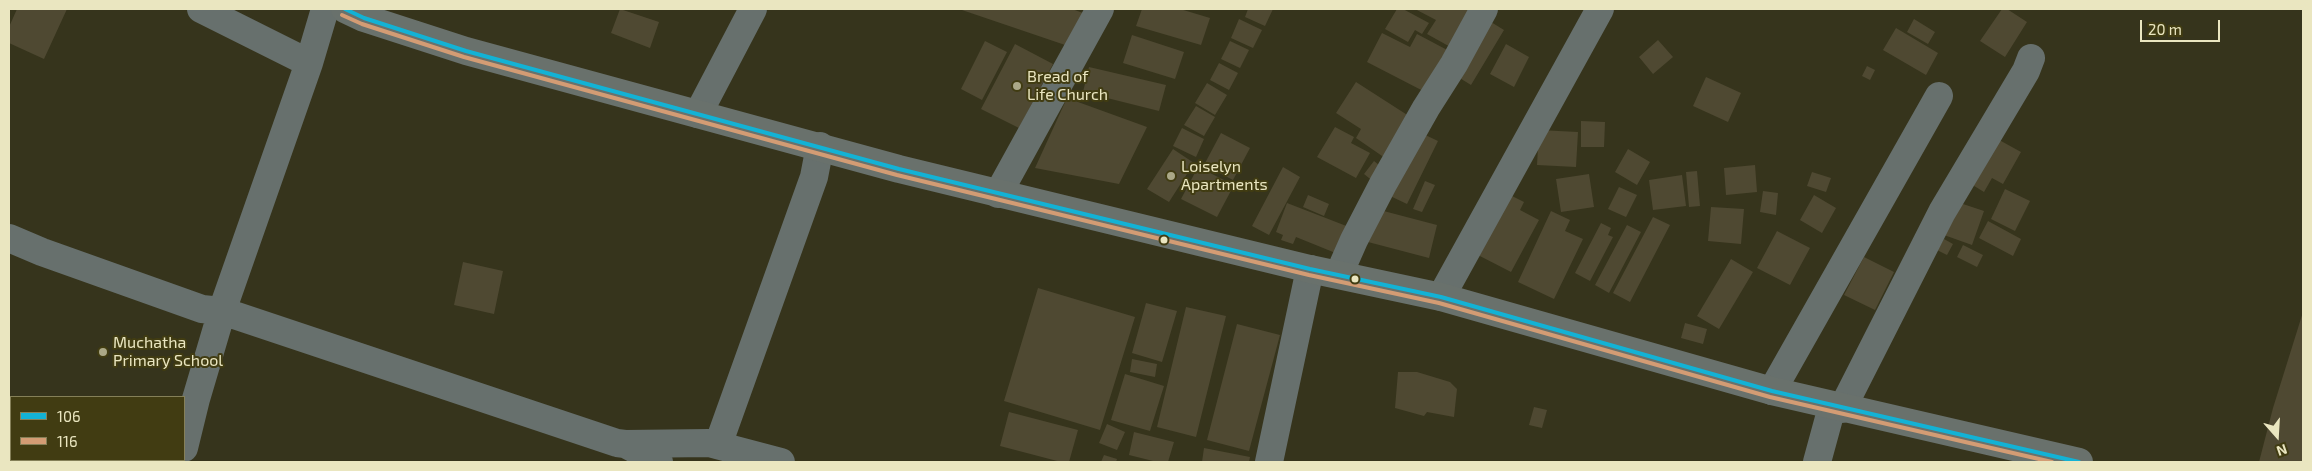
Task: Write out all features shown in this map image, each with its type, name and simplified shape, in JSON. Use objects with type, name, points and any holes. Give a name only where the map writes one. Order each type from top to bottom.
[{"type":"main road","points":[[359,12],[466,51],[998,194],[1310,269],[1441,297],[1837,408],[2079,462]]},
{"type":"street","points":[[201,9],[309,63]]},
{"type":"street","points":[[185,444],[222,311],[309,63],[325,9]]},
{"type":"street","points":[[698,114],[753,9]]},
{"type":"street","points":[[998,194],[1100,9]]},
{"type":"street","points":[[1339,274],[1383,184],[1484,9]]},
{"type":"street","points":[[1441,297],[1600,9]]},
{"type":"street","points":[[1817,462],[1837,408],[1942,212],[2026,71],[2031,58]]},
{"type":"street","points":[[1772,391],[1939,96]]},
{"type":"street","points":[[718,445],[812,185],[820,146]]},
{"type":"street","points":[[9,238],[42,252],[202,309],[222,311],[617,450],[659,462]]},
{"type":"street","points":[[1269,462],[1310,269]]},
{"type":"street","points":[[617,450],[697,442],[718,445],[781,462]]},
{"type":"building","points":[[17,9],[67,9],[44,59],[9,43],[9,27]]},
{"type":"building","points":[[620,9],[659,22],[650,48],[611,33]]},
{"type":"building","points":[[959,9],[1072,9],[1083,13],[1071,47]]},
{"type":"building","points":[[1142,9],[1180,9],[1210,18],[1201,45],[1136,26]]},
{"type":"building","points":[[1248,9],[1273,9],[1265,26],[1245,17]]},
{"type":"building","points":[[1397,9],[1403,9],[1429,23],[1422,34],[1415,30],[1408,42],[1385,29]]},
{"type":"building","points":[[1415,9],[1468,9],[1475,13],[1454,49],[1427,34],[1436,20]]},
{"type":"building","points":[[2002,9],[2007,9],[2027,22],[2005,57],[1980,41]]},
{"type":"building","points":[[1239,19],[1262,30],[1253,48],[1231,38]]},
{"type":"building","points":[[1914,19],[1935,32],[1928,44],[1907,32]]},
{"type":"building","points":[[1491,22],[1504,30],[1471,85],[1458,77]]},
{"type":"building","points":[[1896,28],[1938,53],[1926,75],[1883,50]]},
{"type":"building","points":[[1382,33],[1410,47],[1417,34],[1451,52],[1429,94],[1367,62]]},
{"type":"building","points":[[1132,35],[1184,52],[1175,79],[1123,63]]},
{"type":"building","points":[[1658,40],[1673,57],[1653,74],[1639,57]]},
{"type":"building","points":[[985,41],[1007,52],[982,100],[961,89]]},
{"type":"building","points":[[1230,41],[1249,50],[1240,68],[1221,59]]},
{"type":"building","name":"Bread of Life Church","points":[[1015,44],[1053,64],[1019,128],[981,109]]},
{"type":"building","points":[[1506,44],[1529,57],[1514,87],[1490,74]]},
{"type":"building","points":[[1219,63],[1238,73],[1229,90],[1210,80]]},
{"type":"building","points":[[1867,66],[1875,70],[1870,80],[1862,76]]},
{"type":"building","points":[[1089,67],[1166,85],[1159,111],[1083,92]]},
{"type":"building","points":[[1706,77],[1741,93],[1728,122],[1693,106]]},
{"type":"building","points":[[1356,82],[1412,118],[1385,158],[1356,138],[1361,129],[1336,113]]},
{"type":"building","points":[[1207,83],[1227,95],[1215,115],[1195,103]]},
{"type":"building","points":[[1067,98],[1147,127],[1119,184],[1035,168]]},
{"type":"building","points":[[1196,106],[1215,117],[1204,136],[1184,125]]},
{"type":"building","points":[[1581,121],[1605,122],[1604,147],[1581,147]]},
{"type":"building","points":[[1335,127],[1354,137],[1351,143],[1370,153],[1356,178],[1317,157]]},
{"type":"building","points":[[1182,128],[1204,139],[1196,157],[1173,146]]},
{"type":"building","points":[[1539,130],[1578,132],[1576,167],[1537,165]]},
{"type":"building","points":[[1419,132],[1438,141],[1407,204],[1388,195]]},
{"type":"building","points":[[1221,133],[1250,148],[1233,180],[1204,165]]},
{"type":"building","points":[[1992,136],[2021,152],[2003,184],[1992,178],[1984,192],[1966,181]]},
{"type":"building","name":"Loiselyn Apartments","points":[[1173,149],[1194,163],[1169,202],[1147,189]]},
{"type":"building","points":[[1628,149],[1650,162],[1637,185],[1615,172]]},
{"type":"building","points":[[1374,161],[1384,169],[1374,182],[1364,174]]},
{"type":"building","points":[[1755,165],[1757,192],[1726,195],[1724,168]]},
{"type":"building","points":[[1198,167],[1234,185],[1217,217],[1181,199]]},
{"type":"building","points":[[1283,167],[1300,177],[1269,235],[1252,226]]},
{"type":"building","points":[[1697,171],[1700,206],[1689,207],[1686,172]]},
{"type":"building","points":[[1812,172],[1831,178],[1826,192],[1807,186]]},
{"type":"building","points":[[1589,174],[1594,207],[1561,212],[1556,179]]},
{"type":"building","points":[[1682,175],[1686,206],[1653,210],[1649,180]]},
{"type":"building","points":[[1425,181],[1435,185],[1422,212],[1413,209]]},
{"type":"building","points":[[1619,187],[1637,195],[1626,217],[1608,209]]},
{"type":"building","points":[[2005,189],[2030,201],[2015,231],[1991,219]]},
{"type":"building","points":[[1763,191],[1778,193],[1776,215],[1760,212]]},
{"type":"building","points":[[1508,194],[1524,202],[1520,210],[1539,220],[1511,272],[1476,254]]},
{"type":"building","points":[[1308,195],[1329,204],[1324,216],[1303,207]]},
{"type":"building","points":[[1814,195],[1836,208],[1822,233],[1800,220]]},
{"type":"building","points":[[1957,202],[1984,211],[1972,245],[1944,235]]},
{"type":"building","points":[[1287,203],[1349,227],[1338,254],[1296,237],[1293,244],[1281,240],[1283,235],[1276,232]]},
{"type":"building","points":[[1711,207],[1744,209],[1741,244],[1708,241]]},
{"type":"building","points":[[1376,209],[1437,225],[1429,258],[1368,242]]},
{"type":"building","points":[[1551,211],[1570,220],[1565,231],[1583,239],[1554,299],[1518,282]]},
{"type":"building","points":[[1653,217],[1670,225],[1630,302],[1613,293]]},
{"type":"building","points":[[1988,221],[2021,239],[2013,256],[1979,238]]},
{"type":"building","points":[[1601,223],[1611,228],[1608,235],[1613,237],[1590,281],[1575,273]]},
{"type":"building","points":[[1627,225],[1641,232],[1609,293],[1595,285]]},
{"type":"building","points":[[1777,231],[1810,248],[1790,285],[1757,268]]},
{"type":"building","points":[[1944,239],[1953,244],[1947,255],[1937,250]]},
{"type":"building","points":[[1963,245],[1983,255],[1977,267],[1957,257]]},
{"type":"building","points":[[1864,257],[1894,272],[1875,310],[1844,295]]},
{"type":"building","points":[[1731,259],[1753,272],[1719,329],[1697,316]]},
{"type":"building","points":[[463,262],[503,271],[494,314],[454,305]]},
{"type":"building","points":[[1038,288],[1135,317],[1100,430],[1004,401]]},
{"type":"building","points":[[1146,303],[1177,311],[1162,362],[1132,353]]},
{"type":"building","points":[[1186,307],[1226,316],[1196,437],[1157,427]]},
{"type":"building","points":[[2303,312],[2303,462],[2259,462],[2273,408]]},
{"type":"building","points":[[1685,323],[1707,329],[1703,344],[1681,338]]},
{"type":"building","points":[[1237,324],[1280,335],[1249,451],[1207,440]]},
{"type":"building","points":[[1132,359],[1157,364],[1155,377],[1130,372]]},
{"type":"building","points":[[1398,372],[1417,372],[1450,382],[1457,389],[1454,417],[1427,412],[1424,416],[1395,408]]},
{"type":"building","points":[[1125,374],[1164,386],[1150,431],[1111,420]]},
{"type":"building","points":[[1534,407],[1547,410],[1542,428],[1529,425]]},
{"type":"building","points":[[1009,412],[1078,430],[1069,462],[1061,462],[1000,446]]},
{"type":"building","points":[[1107,424],[1125,432],[1117,450],[1099,443]]},
{"type":"building","points":[[1134,432],[1174,442],[1168,462],[1157,462],[1129,455]]},
{"type":"building","points":[[1204,448],[1250,457],[1249,462],[1202,462]]},
{"type":"building","points":[[1104,455],[1117,459],[1116,462],[1101,462]]},
{"type":"transit line","name":"106","points":[[345,9],[364,18],[466,51],[899,169],[1310,269],[1441,297],[1772,391],[2079,462]]},
{"type":"transit line","name":"116","points":[[342,15],[362,24],[464,57],[897,175],[1309,275],[1439,303],[1770,397],[2052,462]]},
{"type":"place","name":"Bread of Life Church","points":[[1017,86]]},
{"type":"place","name":"Loiselyn Apartments","points":[[1171,176]]},
{"type":"place","name":"Muchatha Primary School","points":[[103,352]]}]
